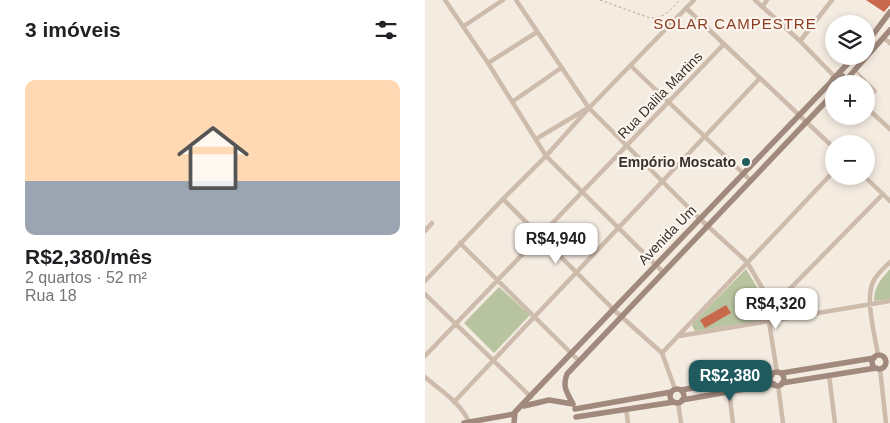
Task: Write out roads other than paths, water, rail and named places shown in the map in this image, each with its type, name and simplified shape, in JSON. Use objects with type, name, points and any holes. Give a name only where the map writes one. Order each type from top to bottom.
[{"type":"street","points":[[445,0],[488,63],[546,156],[663,272]]},
{"type":"street","points":[[464,26],[503,0]]},
{"type":"street","points":[[516,0],[589,108],[747,262],[764,292],[777,373],[784,378],[778,384]]},
{"type":"street","points":[[425,281],[694,0]]},
{"type":"street","points":[[755,0],[800,41],[831,75]]},
{"type":"street","points":[[762,7],[767,0]]},
{"type":"street","points":[[800,41],[831,0]]},
{"type":"street","points":[[686,8],[825,140]]},
{"type":"street","points":[[875,32],[890,12]]},
{"type":"street","points":[[851,75],[890,30]]},
{"type":"street","points":[[488,63],[537,32]]},
{"type":"street","points":[[884,38],[890,43]]},
{"type":"street","name":"Rua Dalila Martins","points":[[425,356],[724,44]]},
{"type":"street","name":"Avenida Um","points":[[838,75],[847,65]]},
{"type":"street","points":[[631,66],[751,181]]},
{"type":"street","points":[[512,102],[561,68]]},
{"type":"street","points":[[454,402],[760,78]]},
{"type":"street","name":"Avenida Um","points":[[514,414],[825,89]]},
{"type":"street","name":"Avenida Um","points":[[574,407],[565,390],[567,374],[825,103]]},
{"type":"street","points":[[536,139],[589,108]]},
{"type":"street","points":[[875,115],[890,129]]},
{"type":"street","points":[[662,353],[825,180]]},
{"type":"street","points":[[874,185],[890,201]]},
{"type":"street","points":[[767,310],[883,194]]},
{"type":"street","points":[[503,198],[614,310],[662,353],[676,390],[684,395],[678,401]]},
{"type":"street","points":[[425,231],[432,223]]},
{"type":"street","points":[[460,243],[579,360]]},
{"type":"street","points":[[883,367],[872,364],[878,356],[870,289],[875,279],[890,262]]},
{"type":"street","points":[[425,294],[531,397]]},
{"type":"street","points":[[679,336],[890,301]]},
{"type":"street","points":[[776,303],[775,315],[779,320]]},
{"type":"street","points":[[522,406],[543,400],[557,400],[574,407],[890,355]]},
{"type":"street","points":[[878,356],[886,361],[883,367],[886,423]]},
{"type":"street","points":[[570,423],[626,409],[883,367]]},
{"type":"street","points":[[777,373],[771,380],[778,384]]},
{"type":"street","points":[[829,376],[835,423]]},
{"type":"street","points":[[425,378],[454,402],[466,416],[467,423],[514,414],[514,423]]},
{"type":"street","points":[[778,384],[783,423]]},
{"type":"street","points":[[676,390],[671,397],[678,401]]},
{"type":"street","points":[[729,392],[733,423]]},
{"type":"street","points":[[678,401],[681,423]]},
{"type":"street","points":[[574,407],[576,420]]},
{"type":"street","points":[[626,409],[627,423]]},
{"type":"lane","points":[[855,70],[860,75]]},
{"type":"place","name":"Empório Moscato","points":[[746,162]]},
{"type":"district","name":"SOLAR CAMPESTRE","points":[[735,24]]}]
